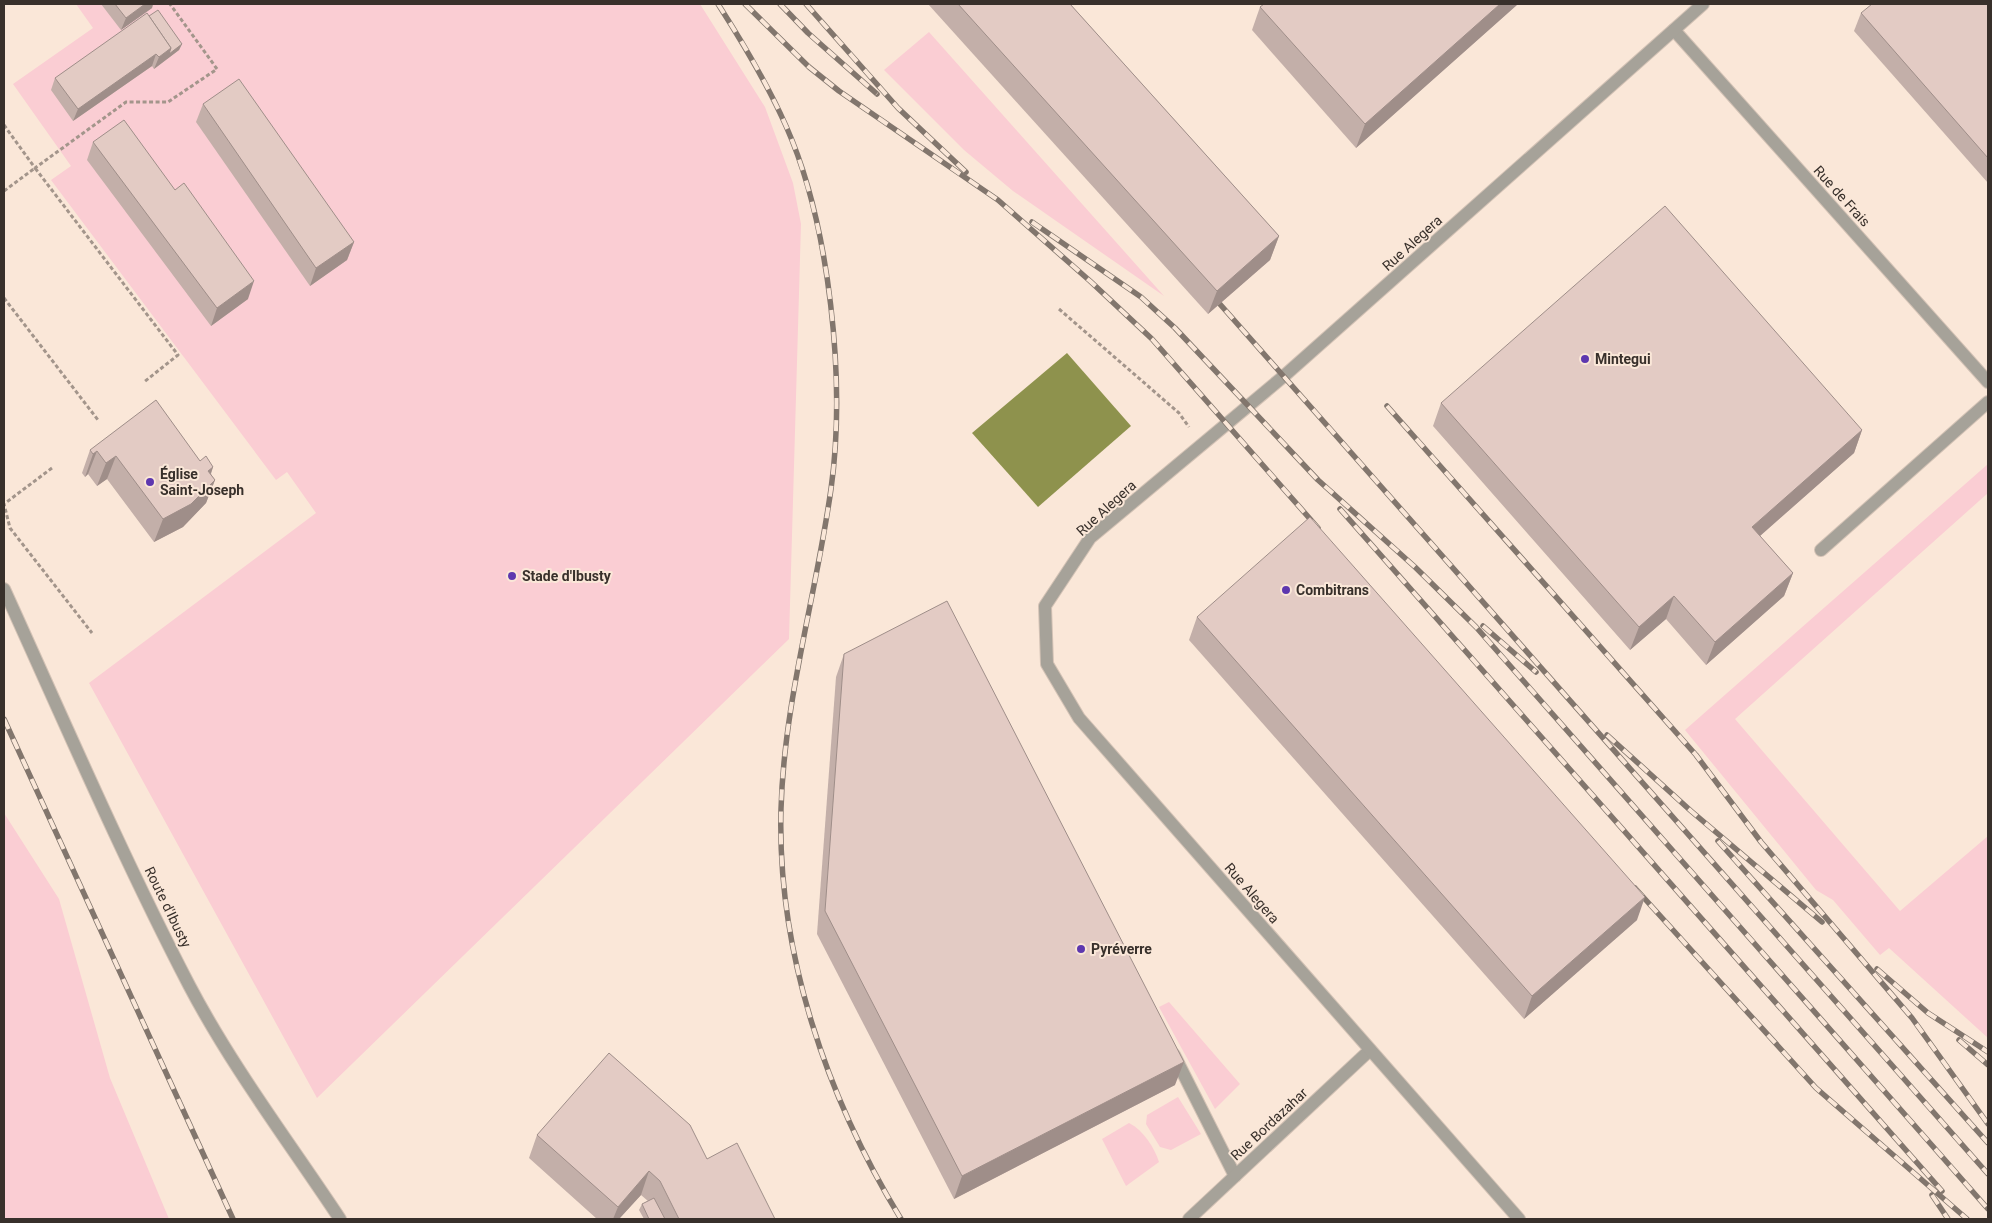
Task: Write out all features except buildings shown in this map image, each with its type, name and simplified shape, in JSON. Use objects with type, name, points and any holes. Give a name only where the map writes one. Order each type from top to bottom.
[{"type":"street","name":"Rue Alegera","points":[[1519,1219],[1079,718],[1047,664],[1045,606],[1090,538],[1284,376],[1703,4]]},
{"type":"street","name":"Rue de Frais","points":[[1674,30],[1988,382]]},
{"type":"street","points":[[1821,550],[1988,402]]},
{"type":"street","name":"Route d'Ibusty","points":[[4,589],[102,806],[189,985],[239,1068],[340,1219]]},
{"type":"street","points":[[1169,1045],[1235,1176]]},
{"type":"street","name":"Rue Bordazahar","points":[[1189,1219],[1370,1050]]},
{"type":"path","points":[[4,191],[126,102],[168,102],[217,69],[170,4]]},
{"type":"path","points":[[4,125],[178,355],[144,382]]},
{"type":"path","points":[[4,298],[98,420]]},
{"type":"path","points":[[1058,309],[1178,413],[1203,445]]},
{"type":"path","points":[[52,468],[4,504],[10,528],[92,632]]},
{"type":"shaded area","name":"Stade d'Ibusty","points":[[76,4],[700,4],[765,107],[793,183],[801,224],[789,639],[317,1098],[89,683],[316,513],[287,472],[276,480],[51,180],[71,166],[13,84],[93,28]]},
{"type":"shaded area","points":[[929,32],[1164,296],[1013,191],[964,150],[884,70]]},
{"type":"shaded area","points":[[1067,353],[1131,426],[1038,507],[972,433]]},
{"type":"shaded area","points":[[1988,464],[1988,493],[1735,719],[1900,911],[1988,836],[1988,1038],[1889,948],[1880,955],[1833,900],[1816,890],[1685,730]]},
{"type":"shaded area","points":[[4,813],[59,899],[110,1078],[169,1219],[4,1219]]},
{"type":"shaded area","points":[[1169,1002],[1240,1084],[1215,1109],[1159,1007]]},
{"type":"shaded area","points":[[1178,1097],[1201,1134],[1171,1150],[1160,1147],[1146,1124],[1147,1115]]},
{"type":"shaded area","points":[[1129,1123],[1148,1140],[1159,1162],[1126,1186],[1102,1139]]},
{"type":"railway","points":[[718,4],[771,94],[786,126],[814,209],[824,256],[831,304],[835,353],[835,447],[825,529],[788,728],[781,809],[782,863],[788,917],[798,970],[812,1023],[829,1074],[850,1124],[874,1173],[901,1219]]},
{"type":"railway","points":[[745,4],[809,67],[839,91],[998,200],[1090,281],[1152,339],[1318,528]]},
{"type":"railway","points":[[780,4],[808,33],[877,94]]},
{"type":"railway","points":[[806,4],[898,108],[966,172]]},
{"type":"railway","points":[[1032,222],[1141,297],[1175,328],[1318,480],[1415,567],[1476,627],[1988,1209]]},
{"type":"railway","points":[[1211,294],[1988,1174]]},
{"type":"railway","points":[[1387,406],[1696,755],[1761,842],[1912,1018],[1988,1124]]},
{"type":"railway","points":[[1340,509],[1942,1191]]},
{"type":"railway","points":[[1483,626],[1536,672]]},
{"type":"railway","points":[[4,719],[233,1219]]},
{"type":"railway","points":[[1607,735],[1691,811],[1822,922]]},
{"type":"railway","points":[[1718,841],[1988,1143]]},
{"type":"railway","points":[[1635,888],[1816,1088],[1967,1219]]},
{"type":"railway","points":[[1877,969],[1928,1013],[1988,1052]]},
{"type":"railway","points":[[1959,1040],[1988,1065]]},
{"type":"railway","points":[[1932,1195],[1948,1219]]},
{"type":"place","name":"Mintegui","points":[[1585,359]]},
{"type":"place","name":"Église Saint-Joseph","points":[[150,482]]},
{"type":"place","name":"Stade d'Ibusty","points":[[512,576]]},
{"type":"place","name":"Combitrans","points":[[1286,590]]},
{"type":"place","name":"Pyréverre","points":[[1081,949]]}]
